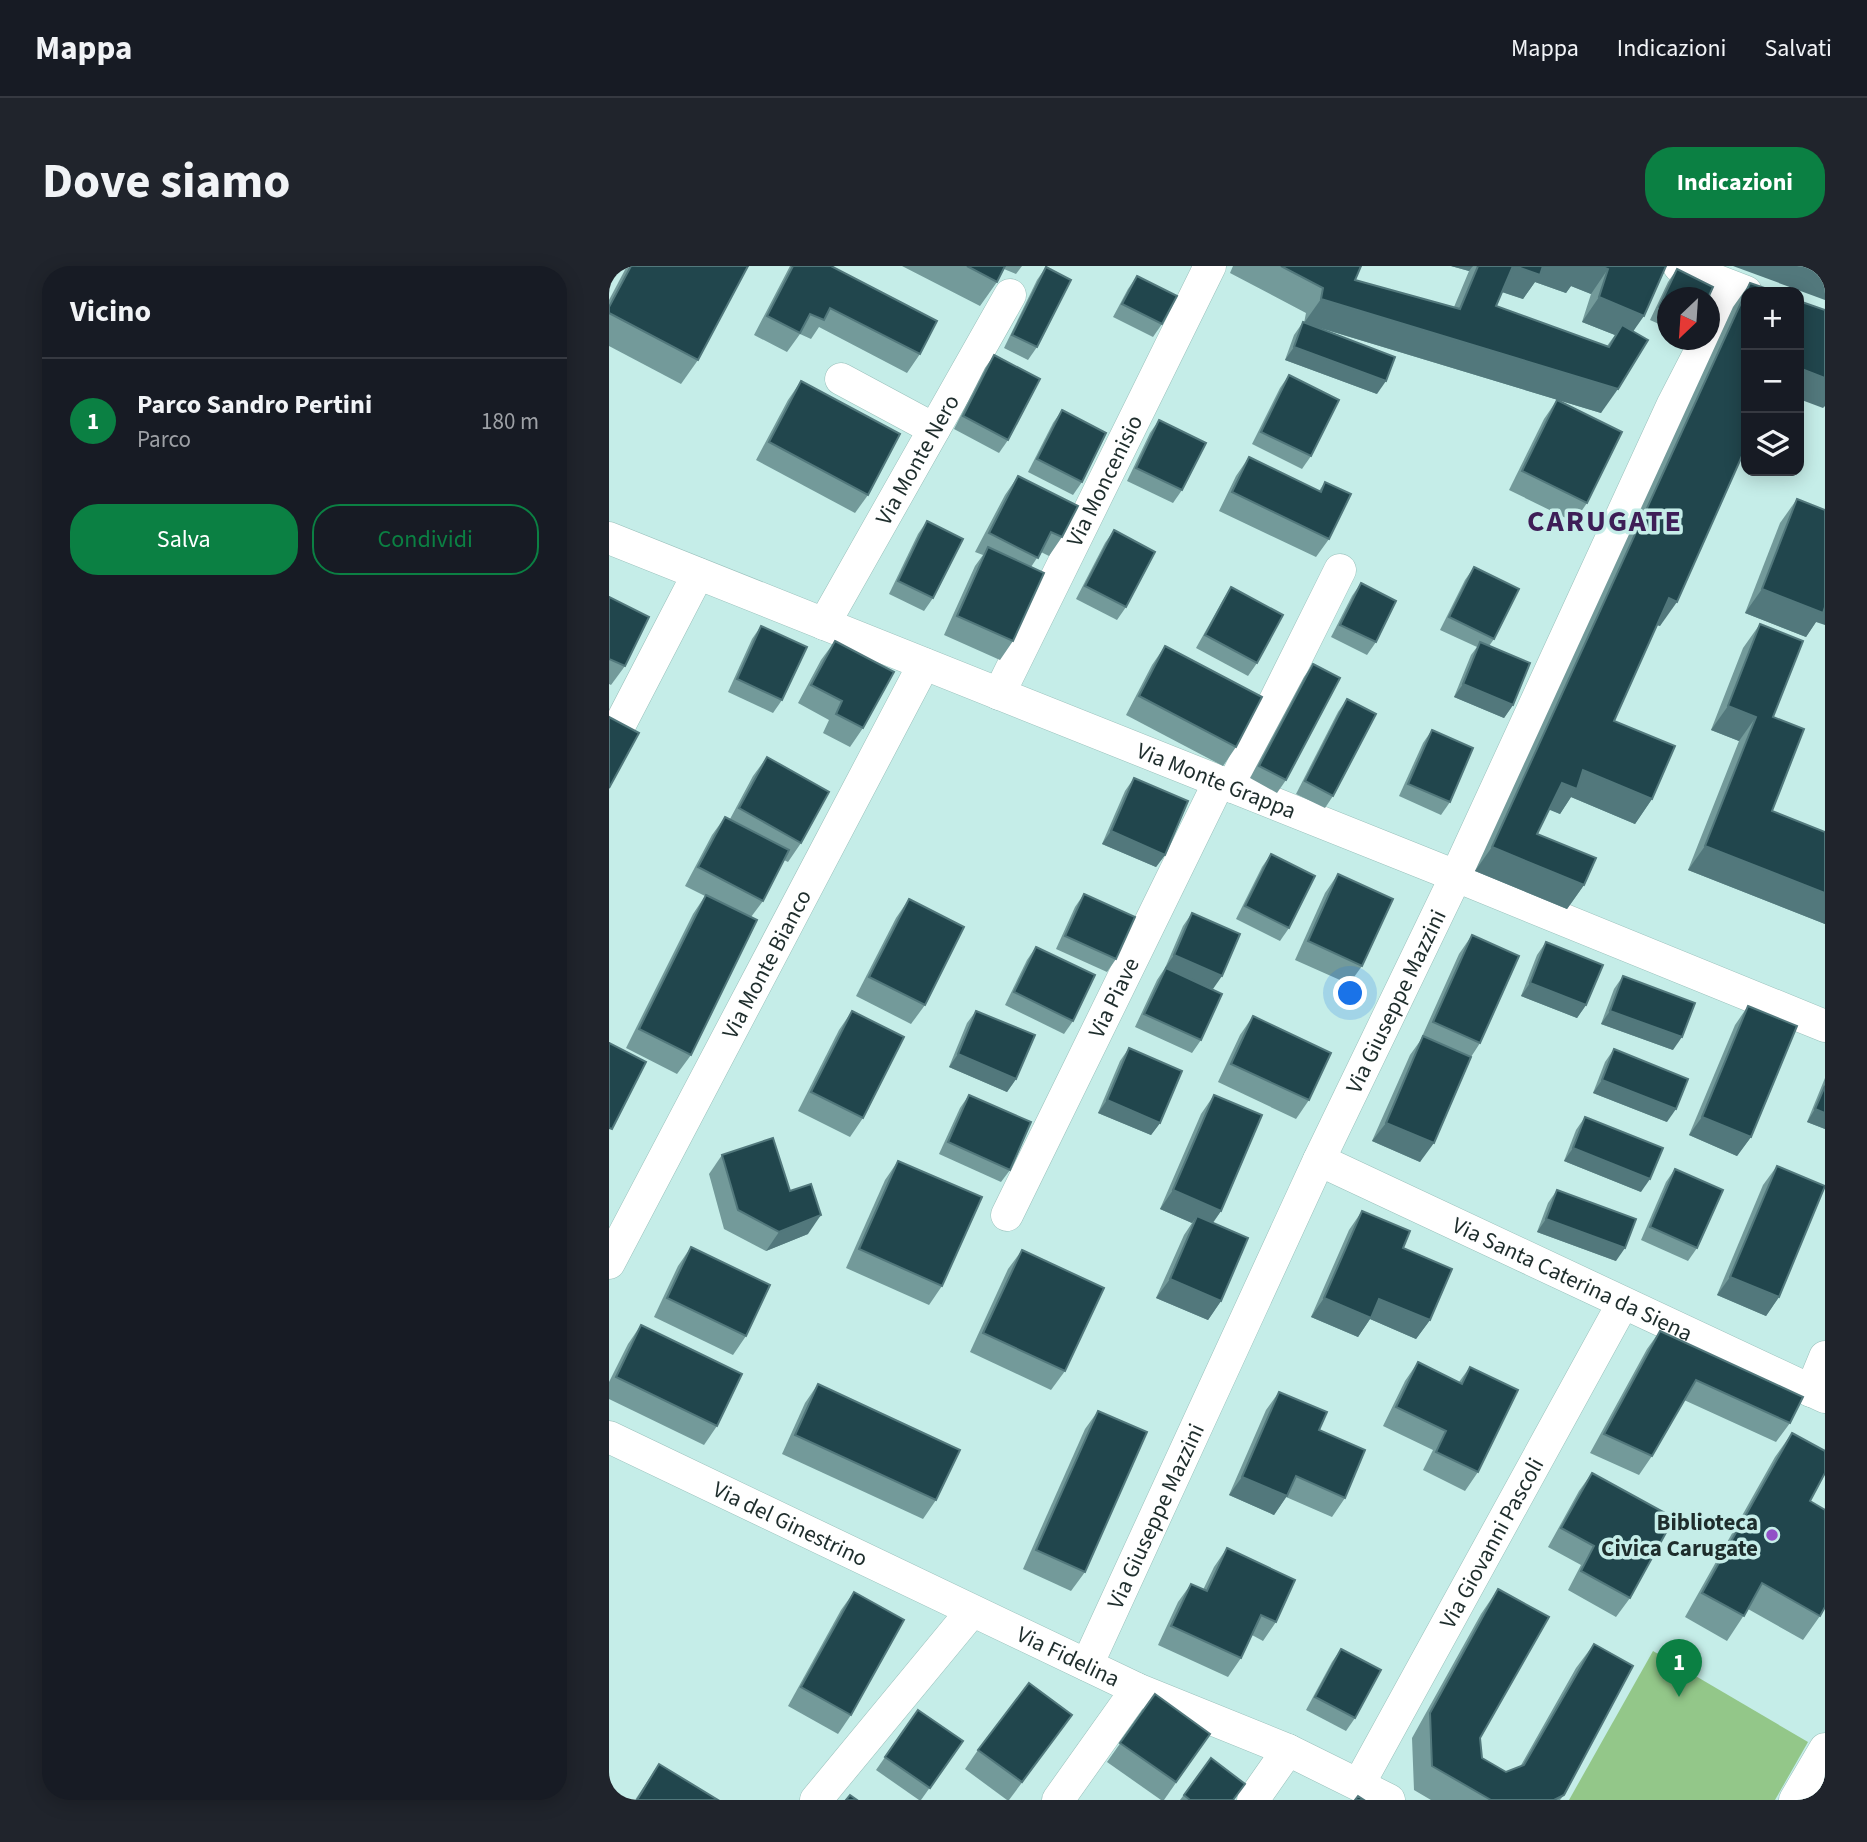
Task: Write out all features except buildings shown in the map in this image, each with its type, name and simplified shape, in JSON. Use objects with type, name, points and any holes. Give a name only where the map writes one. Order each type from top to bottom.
[{"type":"street","name":"Via Moncenisio","points":[[999,694],[1210,266]]},
{"type":"street","points":[[1679,266],[1740,290],[1720,319]]},
{"type":"street","name":"Via Monte Nero","points":[[824,624],[1010,295]]},
{"type":"street","name":"Via Giuseppe Mazzini","points":[[1087,1665],[1319,1160],[1457,876],[1672,404],[1701,350]]},
{"type":"street","points":[[841,379],[934,429]]},
{"type":"street","name":"Via Monte Grappa","points":[[609,538],[1457,876],[1825,1026]]},
{"type":"street","name":"Via Piave","points":[[1007,1215],[1225,784],[1340,570]]},
{"type":"street","points":[[613,738],[698,574]]},
{"type":"street","name":"Via Monte Bianco","points":[[609,1263],[924,664]]},
{"type":"street","name":"Via Santa Caterina da Siena","points":[[1319,1160],[1818,1394]]},
{"type":"street","name":"Via Giovanni Pascoli","points":[[1359,1784],[1623,1303]]},
{"type":"street","points":[[1818,1394],[1825,1357]]},
{"type":"street","name":"Via del Ginestrino","points":[[611,1443],[972,1611]]},
{"type":"street","points":[[816,1800],[972,1611]]},
{"type":"street","name":"Via Fidelina","points":[[972,1611],[1137,1689],[1288,1750],[1389,1800]]},
{"type":"street","points":[[1058,1800],[1137,1689]]},
{"type":"street","points":[[1795,1800],[1825,1749]]},
{"type":"street","points":[[1253,1800],[1288,1750]]},
{"type":"green space","points":[[1653,1651],[1808,1742],[1775,1800],[1569,1800]]},
{"type":"place","name":"Biblioteca Civica Carugate","points":[[1772,1535]]},
{"type":"place","name":"Parco Sandro Pertini","points":[[1679,1697]]},
{"type":"district","name":"CARUGATE","points":[[1605,521]]}]
